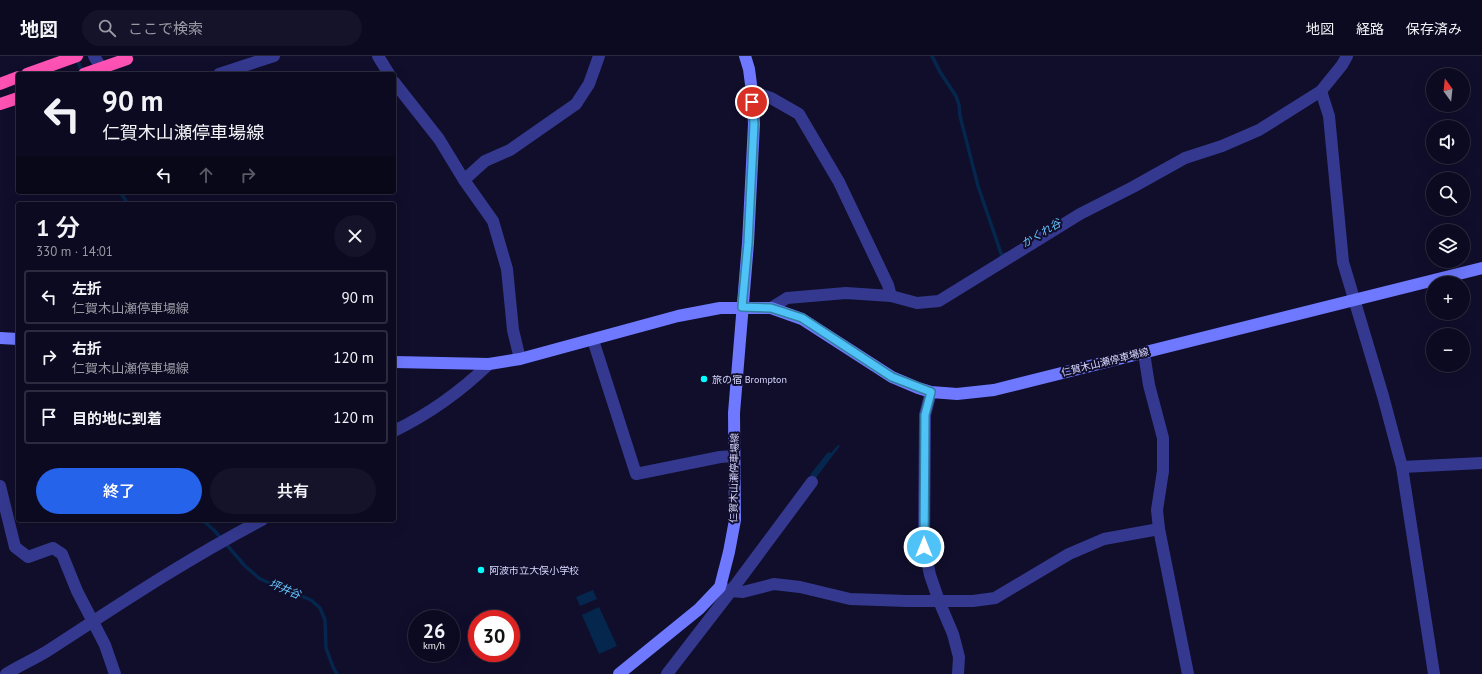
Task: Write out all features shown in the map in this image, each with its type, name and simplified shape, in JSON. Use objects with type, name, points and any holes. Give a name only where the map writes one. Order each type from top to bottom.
[{"type":"highway","points":[[89,72],[130,57]]},
{"type":"highway","points":[[33,72],[72,58]]},
{"type":"highway","points":[[0,84],[16,78]]},
{"type":"highway","points":[[0,104],[16,99]]},
{"type":"main road","name":"仁賀木山瀬停車場線","points":[[619,674],[699,609],[720,587],[729,552],[735,520],[734,413],[749,235],[754,124],[749,69],[745,56]]},
{"type":"main road","name":"仁賀木山瀬停車場線","points":[[742,307],[771,308],[802,318],[892,377],[931,392],[957,394],[994,390],[1482,268]]},
{"type":"main road","points":[[396,362],[489,364],[520,359],[678,316],[720,308],[742,307]]},
{"type":"main road","points":[[0,338],[16,339]]},
{"type":"street","points":[[94,56],[104,72]]},
{"type":"street","points":[[224,72],[274,56]]},
{"type":"street","points":[[378,56],[388,72]]},
{"type":"street","points":[[464,180],[485,161],[510,150],[576,104],[589,84],[600,56]]},
{"type":"street","points":[[771,308],[787,298],[846,292],[891,296],[917,303],[939,301],[1080,214],[1134,187],[1185,158],[1222,146],[1259,130],[1321,91],[1342,65],[1347,56]]},
{"type":"street","points":[[396,85],[439,139],[464,180],[493,221],[507,269],[513,330],[520,359]]},
{"type":"street","points":[[1321,91],[1329,116],[1343,262],[1402,467],[1434,674]]},
{"type":"street","points":[[752,92],[771,98],[799,114],[839,182],[885,278],[891,296]]},
{"type":"street","points":[[593,340],[636,474],[720,457],[734,456]]},
{"type":"street","points":[[1144,353],[1149,385],[1163,438],[1163,471],[1157,510],[1159,529],[1188,674]]},
{"type":"street","points":[[396,430],[431,410],[473,379],[489,364]]},
{"type":"street","points":[[931,392],[925,415],[924,547],[930,575],[953,634],[958,657],[958,674]]},
{"type":"street","points":[[1402,467],[1482,463]]},
{"type":"street","points":[[667,674],[732,591],[812,482]]},
{"type":"street","points":[[0,486],[15,547],[28,557],[53,548],[62,554],[77,591],[105,645],[115,674]]},
{"type":"street","points":[[6,674],[47,651],[172,570],[258,522]]},
{"type":"street","points":[[720,587],[732,591],[743,592],[774,584],[800,587],[850,599],[973,601],[995,598],[1069,554],[1104,539],[1159,529]]},
{"type":"water","points":[[838,445],[840,446],[815,479],[810,475],[828,452],[831,453]]},
{"type":"water","points":[[593,590],[597,599],[580,606],[576,597]]},
{"type":"water","points":[[599,607],[617,646],[599,654],[582,615]]},
{"type":"waterway","name":"かくれ谷","points":[[932,56],[940,72],[956,96],[978,186],[1002,256],[1005,254]]},
{"type":"waterway","name":"坪井谷","points":[[77,59],[82,72]]},
{"type":"waterway","name":"坪井谷","points":[[121,194],[127,202]]},
{"type":"waterway","name":"坪井谷","points":[[204,522],[214,530],[245,566],[260,579],[311,600],[320,608],[325,620],[326,648],[337,674]]},
{"type":"place","name":"旅の宿 Brompton","points":[[704,379]]},
{"type":"place","name":"阿波市立大俣小学校","points":[[481,570]]},
{"type":"route","points":[[752,102],[754,124],[748,243],[742,307],[771,308],[802,318],[892,377],[931,392],[925,415],[924,547]]}]
